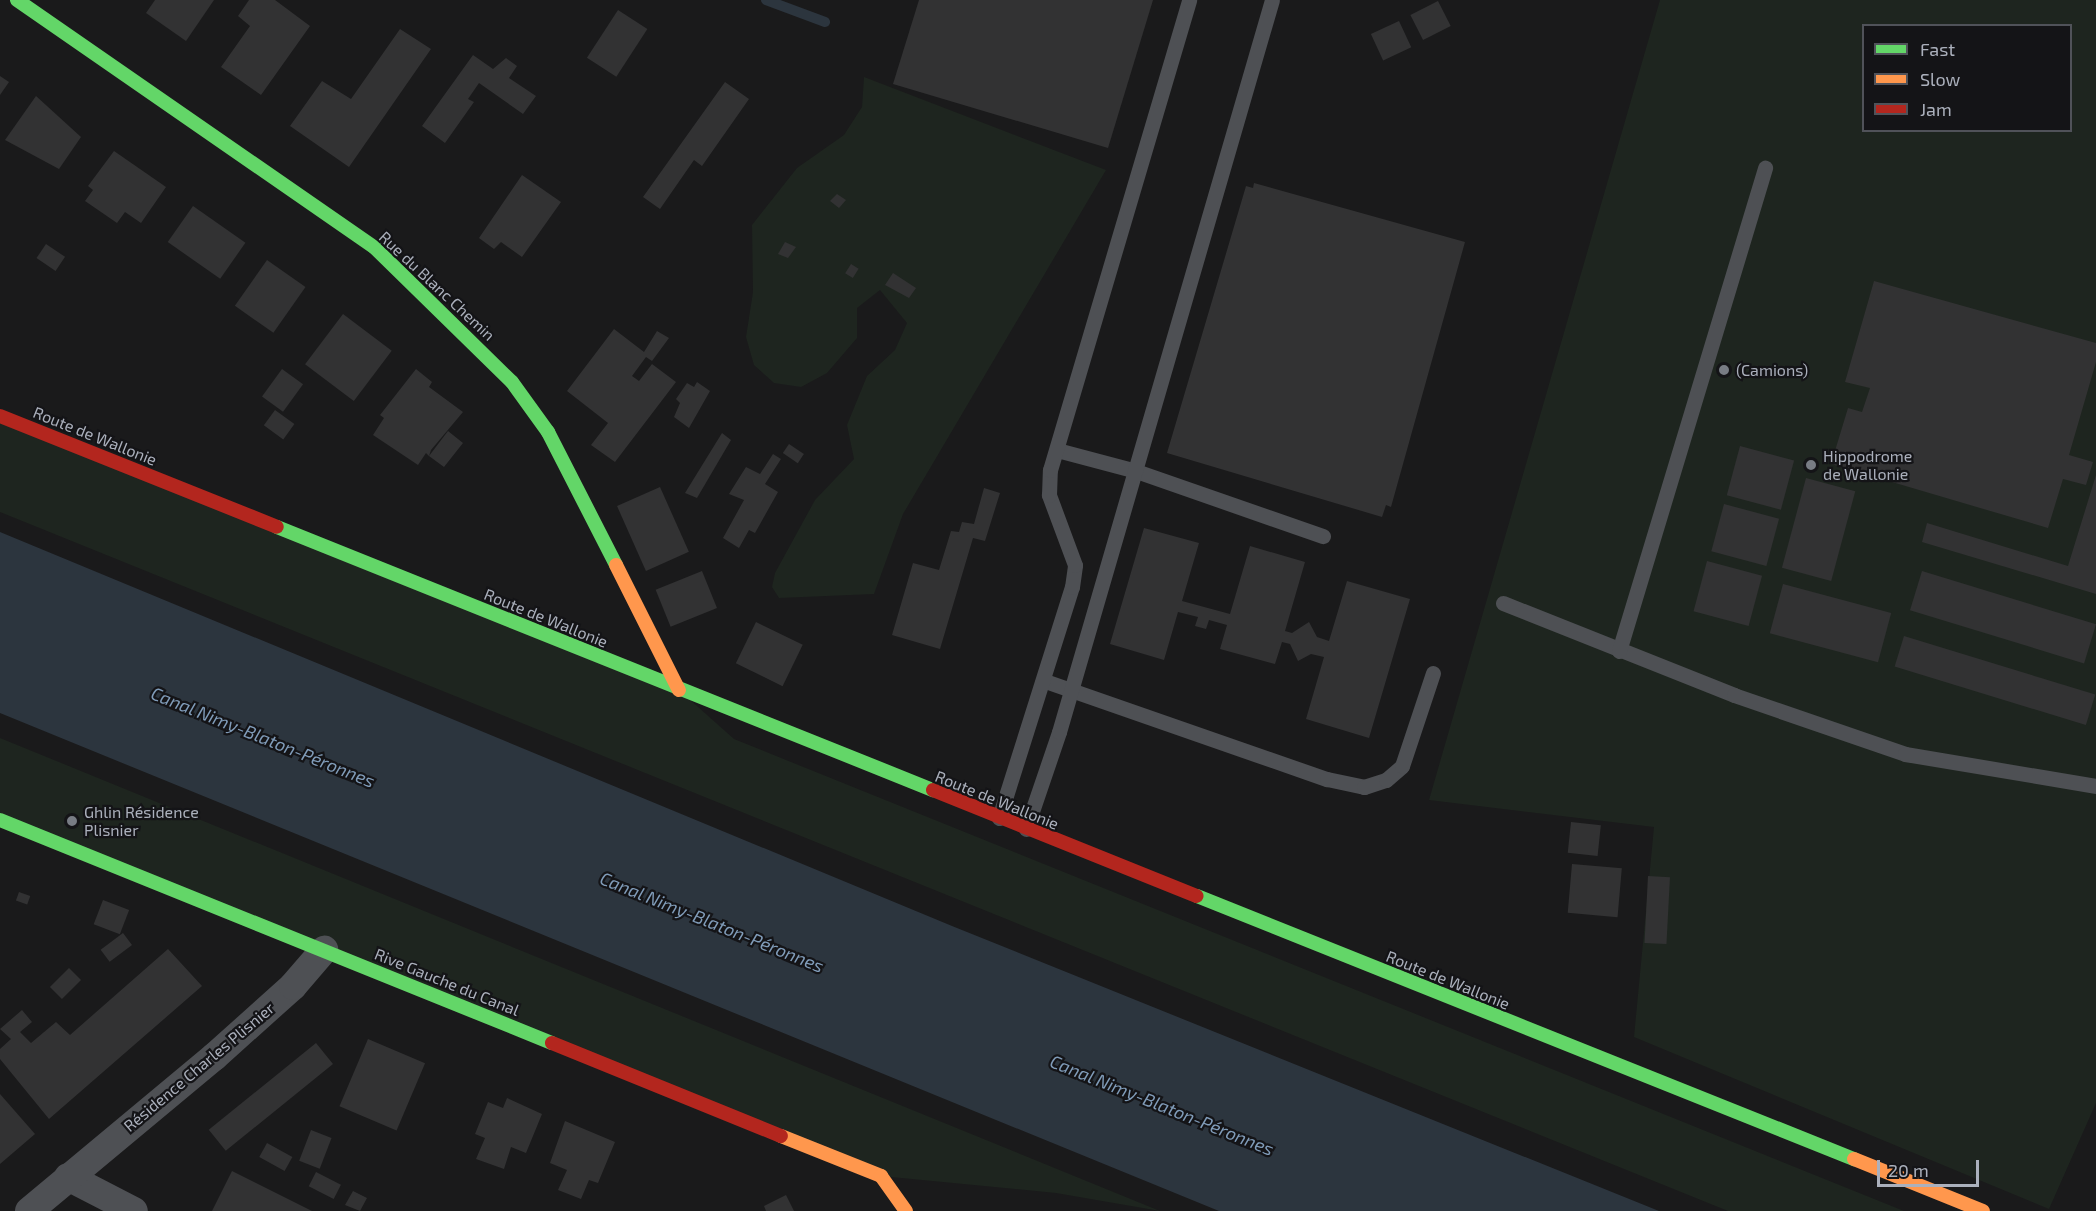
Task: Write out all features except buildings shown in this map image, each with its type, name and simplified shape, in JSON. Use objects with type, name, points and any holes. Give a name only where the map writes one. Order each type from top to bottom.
[{"type":"main road","name":"Rue du Blanc Chemin","points":[[17,0],[374,247],[512,382],[548,432],[679,690]]},
{"type":"main road","name":"Route de Wallonie","points":[[0,416],[1983,1211]]},
{"type":"main road","name":"Rive Gauche du Canal","points":[[0,820],[881,1176],[906,1211]]},
{"type":"street","name":"Résidence Charles Plisnier","points":[[29,1211],[59,1192],[223,1049],[293,986],[324,950]]},
{"type":"street","points":[[59,1192],[134,1211]]},
{"type":"lane","points":[[999,818],[1045,681],[1075,565],[1049,495],[1056,450],[1189,0]]},
{"type":"lane","points":[[1026,829],[1136,471],[1272,0]]},
{"type":"lane","points":[[1619,651],[1765,168]]},
{"type":"lane","points":[[1056,450],[1136,471],[1323,536]]},
{"type":"lane","points":[[1503,603],[1619,651],[1905,754],[2096,786]]},
{"type":"lane","points":[[1045,681],[1328,779],[1364,787],[1386,780],[1402,766],[1433,672]]},
{"type":"shaded area","name":"Hippodrome de Wallonie","points":[[1660,0],[2096,0],[2096,1103],[2049,1209],[1634,1037],[1654,827],[1429,800]]},
{"type":"shaded area","points":[[864,77],[1106,170],[903,514],[874,594],[779,598],[772,587],[775,573],[815,500],[854,459],[847,425],[867,376],[895,350],[907,323],[880,290],[857,308],[857,338],[827,373],[801,387],[774,383],[754,365],[746,337],[753,292],[752,225],[797,168],[844,135],[862,107]]},
{"type":"shaded area","points":[[0,416],[679,690],[734,739],[1904,1211],[1728,1211],[0,512]]},
{"type":"shaded area","points":[[0,738],[1160,1211],[1056,1193],[881,1176],[0,820]]},
{"type":"water","name":"Canal Nimy-Blaton-Péronnes","points":[[0,532],[952,926],[1659,1211],[1219,1211],[0,713]]},
{"type":"waterway","points":[[766,0],[825,22]]},
{"type":"traffic: fast","points":[[17,0],[374,247],[512,382],[548,432],[616,565]]},
{"type":"traffic: fast","points":[[277,527],[933,790]]},
{"type":"traffic: fast","points":[[0,820],[552,1043]]},
{"type":"traffic: fast","points":[[1197,896],[1854,1159]]},
{"type":"traffic: slow","points":[[616,565],[679,690]]},
{"type":"traffic: slow","points":[[781,1136],[881,1176],[906,1211]]},
{"type":"traffic: slow","points":[[1854,1159],[1983,1211]]},
{"type":"traffic: jam","points":[[0,416],[277,527]]},
{"type":"traffic: jam","points":[[933,790],[1197,896]]},
{"type":"traffic: jam","points":[[552,1043],[781,1136]]},
{"type":"place","name":"(Camions)","points":[[1724,370]]},
{"type":"place","name":"Hippodrome de Wallonie","points":[[1811,465]]},
{"type":"place","name":"Ghlin Résidence Plisnier","points":[[72,821]]}]
